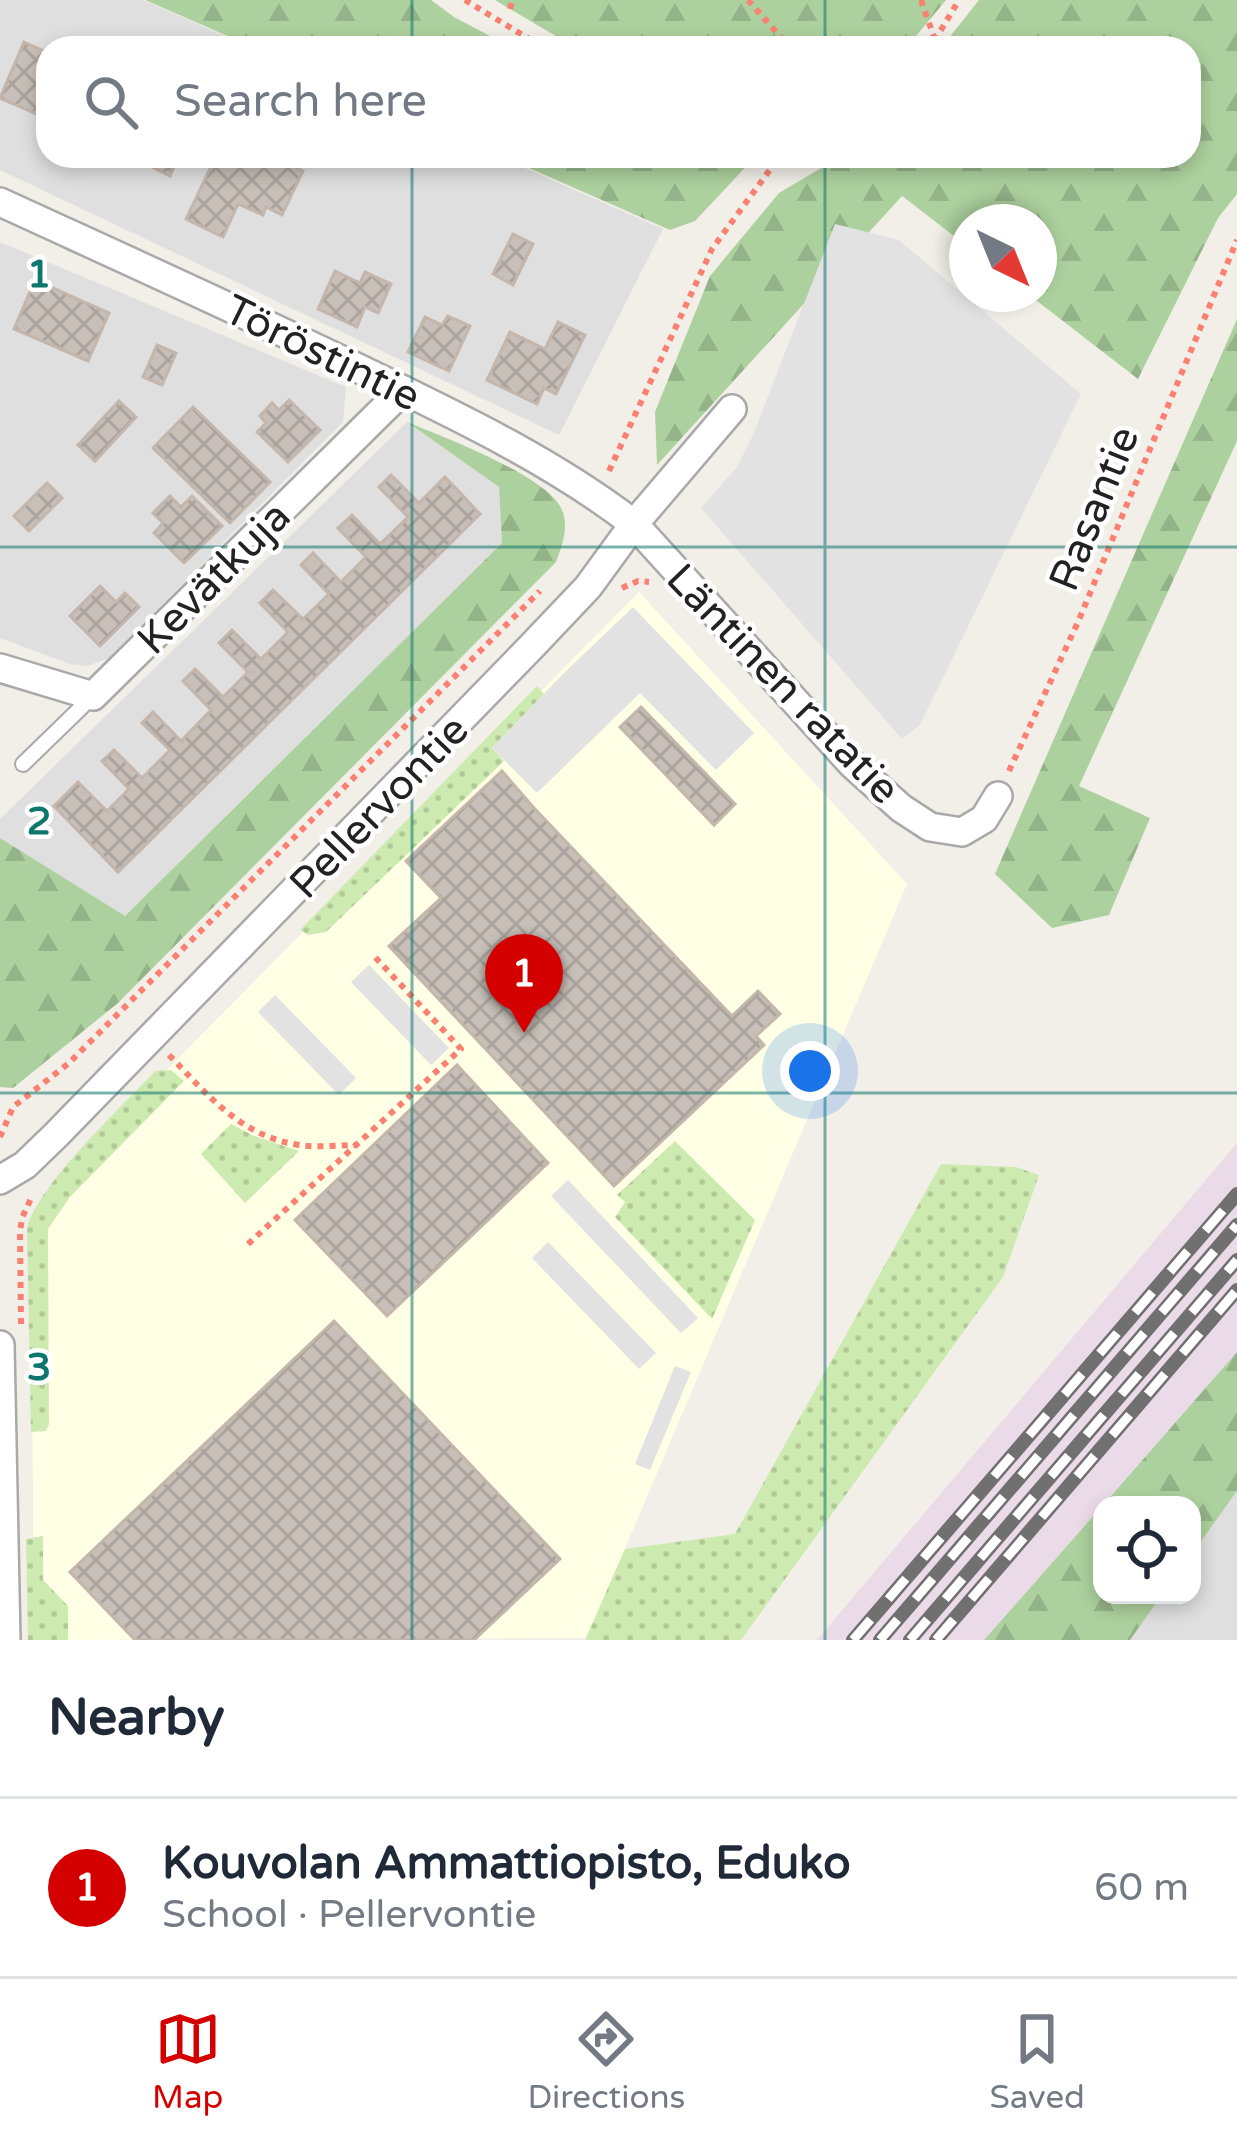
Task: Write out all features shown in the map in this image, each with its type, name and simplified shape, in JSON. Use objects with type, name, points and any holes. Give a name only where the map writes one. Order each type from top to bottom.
[{"type":"street","name":"Töröstintie","points":[[0,202],[242,312],[477,427],[597,496],[634,524]]},
{"type":"street","name":"Kevätkuja","points":[[93,696],[403,390]]},
{"type":"street","name":"Pellervontie","points":[[0,1180],[25,1165],[57,1134],[588,587],[634,524],[732,409]]},
{"type":"street","name":"Läntinen ratatie","points":[[634,524],[851,764],[901,808],[930,827],[962,832],[984,819],[998,796]]},
{"type":"street","points":[[0,668],[93,696]]},
{"type":"street","points":[[6,1640],[11,1335]]},
{"type":"lane","points":[[23,764],[93,696]]},
{"type":"path","points":[[465,0],[524,36]]},
{"type":"path","points":[[748,0],[780,36]]},
{"type":"path","points":[[921,0],[933,36]]},
{"type":"path","points":[[936,36],[958,0]]},
{"type":"path","points":[[597,496],[712,249],[771,168]]},
{"type":"path","name":"Rasantie","points":[[998,796],[1078,622],[1237,240]]},
{"type":"path","points":[[620,589],[679,574]]},
{"type":"path","points":[[0,1137],[13,1107],[69,1063],[550,581]]},
{"type":"path","points":[[248,1244],[461,1049],[374,956]]},
{"type":"path","points":[[175,1043],[166,1052],[224,1113],[252,1130],[303,1146],[356,1145]]},
{"type":"path","points":[[11,1335],[22,1218],[36,1191]]},
{"type":"shaded area","points":[[0,0],[143,0],[225,36],[36,36],[36,168],[525,168],[663,229],[559,435],[0,170]]},
{"type":"shaded area","points":[[835,224],[899,240],[949,282],[949,312],[984,312],[1081,394],[920,725],[902,739],[701,508],[737,467]]},
{"type":"shaded area","points":[[0,242],[346,387],[343,422],[109,658],[87,666],[0,638]]},
{"type":"shaded area","points":[[407,422],[499,487],[502,543],[124,917],[0,838],[0,819]]},
{"type":"shaded area","points":[[639,592],[907,884],[587,1638],[34,1640],[31,1233],[56,1182]]},
{"type":"shaded area","points":[[633,607],[754,733],[716,770],[640,693],[537,793],[492,748]]},
{"type":"shaded area","points":[[369,965],[449,1048],[431,1065],[351,982]]},
{"type":"shaded area","points":[[275,995],[356,1078],[339,1095],[258,1012]]},
{"type":"shaded area","points":[[1237,1143],[1237,1352],[1110,1496],[1093,1496],[1093,1516],[984,1640],[817,1640]]},
{"type":"shaded area","points":[[568,1180],[698,1318],[681,1333],[551,1196]]},
{"type":"shaded area","points":[[548,1242],[656,1353],[639,1369],[532,1258]]},
{"type":"shaded area","points":[[675,1366],[691,1372],[650,1470],[635,1464]]},
{"type":"shaded area","points":[[1237,1491],[1237,1640],[1130,1640],[1156,1604],[1201,1604],[1201,1541]]},
{"type":"green space","points":[[145,0],[431,0],[490,36],[228,36]]},
{"type":"green space","points":[[495,0],[946,0],[916,36],[556,36]]},
{"type":"green space","points":[[979,0],[1237,0],[1237,194],[1218,218],[1138,379],[1051,312],[1057,312],[1057,204],[949,204],[949,232],[902,196],[657,465],[655,412],[710,276],[779,193],[821,168],[1201,168],[1201,36],[950,36]]},
{"type":"green space","points":[[529,168],[745,168],[695,221],[670,230]]},
{"type":"green space","points":[[1237,319],[1237,441],[1079,786],[1150,818],[1109,915],[1052,928],[995,874]]},
{"type":"green space","points":[[407,422],[491,458],[551,495],[565,521],[556,562],[118,1003],[13,1088],[0,1087],[0,838],[125,916],[502,543],[499,487]]},
{"type":"green space","points":[[537,686],[544,694],[492,748],[504,761],[326,932],[308,935],[300,930]]},
{"type":"green space","points":[[171,1070],[184,1081],[70,1197],[48,1229],[49,1424],[46,1431],[31,1432],[27,1228],[48,1189],[83,1146],[155,1071]]},
{"type":"green space","points":[[231,1124],[299,1151],[245,1203],[201,1154]]},
{"type":"green space","points":[[675,1141],[755,1220],[712,1319],[615,1217],[625,1202],[617,1195]]},
{"type":"green space","points":[[941,1164],[1016,1167],[1039,1175],[1003,1277],[741,1640],[585,1640],[625,1549],[735,1534]]},
{"type":"green space","points":[[1237,1352],[1237,1491],[1201,1541],[1201,1496],[1111,1496]]},
{"type":"green space","points":[[1093,1516],[1093,1604],[1156,1604],[1130,1640],[984,1640]]},
{"type":"green space","points":[[43,1536],[43,1580],[68,1606],[68,1640],[28,1640],[26,1539]]},
{"type":"building","points":[[24,42],[36,48],[36,114],[0,98]]},
{"type":"building","points":[[210,168],[303,171],[282,215],[266,207],[263,215],[238,204],[223,237],[186,219]]},
{"type":"building","points":[[513,234],[533,244],[513,285],[493,274]]},
{"type":"building","points":[[335,271],[360,283],[365,272],[391,284],[378,313],[365,307],[357,327],[318,309]]},
{"type":"building","points":[[35,280],[109,313],[88,361],[14,329]]},
{"type":"building","points":[[448,316],[470,326],[449,371],[408,352],[425,317],[442,325]]},
{"type":"building","points":[[558,322],[585,335],[556,394],[544,388],[537,404],[487,380],[510,332],[545,349]]},
{"type":"building","points":[[157,345],[176,353],[162,385],[143,377]]},
{"type":"building","points":[[289,400],[320,430],[288,462],[257,432],[266,423],[260,416],[272,403],[279,410]]},
{"type":"building","points":[[119,401],[136,417],[95,461],[78,445]]},
{"type":"building","points":[[193,407],[270,482],[230,523],[153,448]]},
{"type":"building","points":[[391,475],[419,503],[445,477],[480,514],[118,872],[54,806],[78,782],[107,811],[129,789],[102,761],[114,750],[142,778],[170,750],[142,723],[153,712],[181,741],[211,710],[183,681],[195,669],[223,697],[248,672],[219,643],[232,630],[261,659],[288,632],[260,603],[273,590],[303,619],[329,594],[301,565],[313,553],[341,582],[366,557],[338,528],[352,515],[380,544],[408,517],[379,487]]},
{"type":"building","points":[[47,483],[62,498],[29,531],[14,516]]},
{"type":"building","points":[[170,496],[181,507],[192,496],[222,526],[184,563],[154,533],[163,523],[153,513]]},
{"type":"building","points":[[100,586],[116,602],[125,593],[139,607],[100,646],[70,616]]},
{"type":"building","points":[[641,707],[735,804],[714,825],[620,727]]},
{"type":"building","points":[[502,771],[732,1016],[758,991],[780,1014],[756,1036],[764,1045],[614,1186],[389,946],[441,898],[406,861]]},
{"type":"building","points":[[457,1065],[548,1163],[387,1316],[295,1220]]},
{"type":"building","points":[[334,1321],[560,1559],[474,1640],[135,1640],[70,1572]]},
{"type":"railway","points":[[853,1640],[1237,1194]]},
{"type":"railway","points":[[880,1640],[1237,1225]]},
{"type":"railway","points":[[910,1640],[1237,1260]]},
{"type":"railway","points":[[936,1640],[1237,1290]]},
{"type":"place","name":"Kouvolan Ammattiopisto, Eduko","points":[[524,1033]]}]
